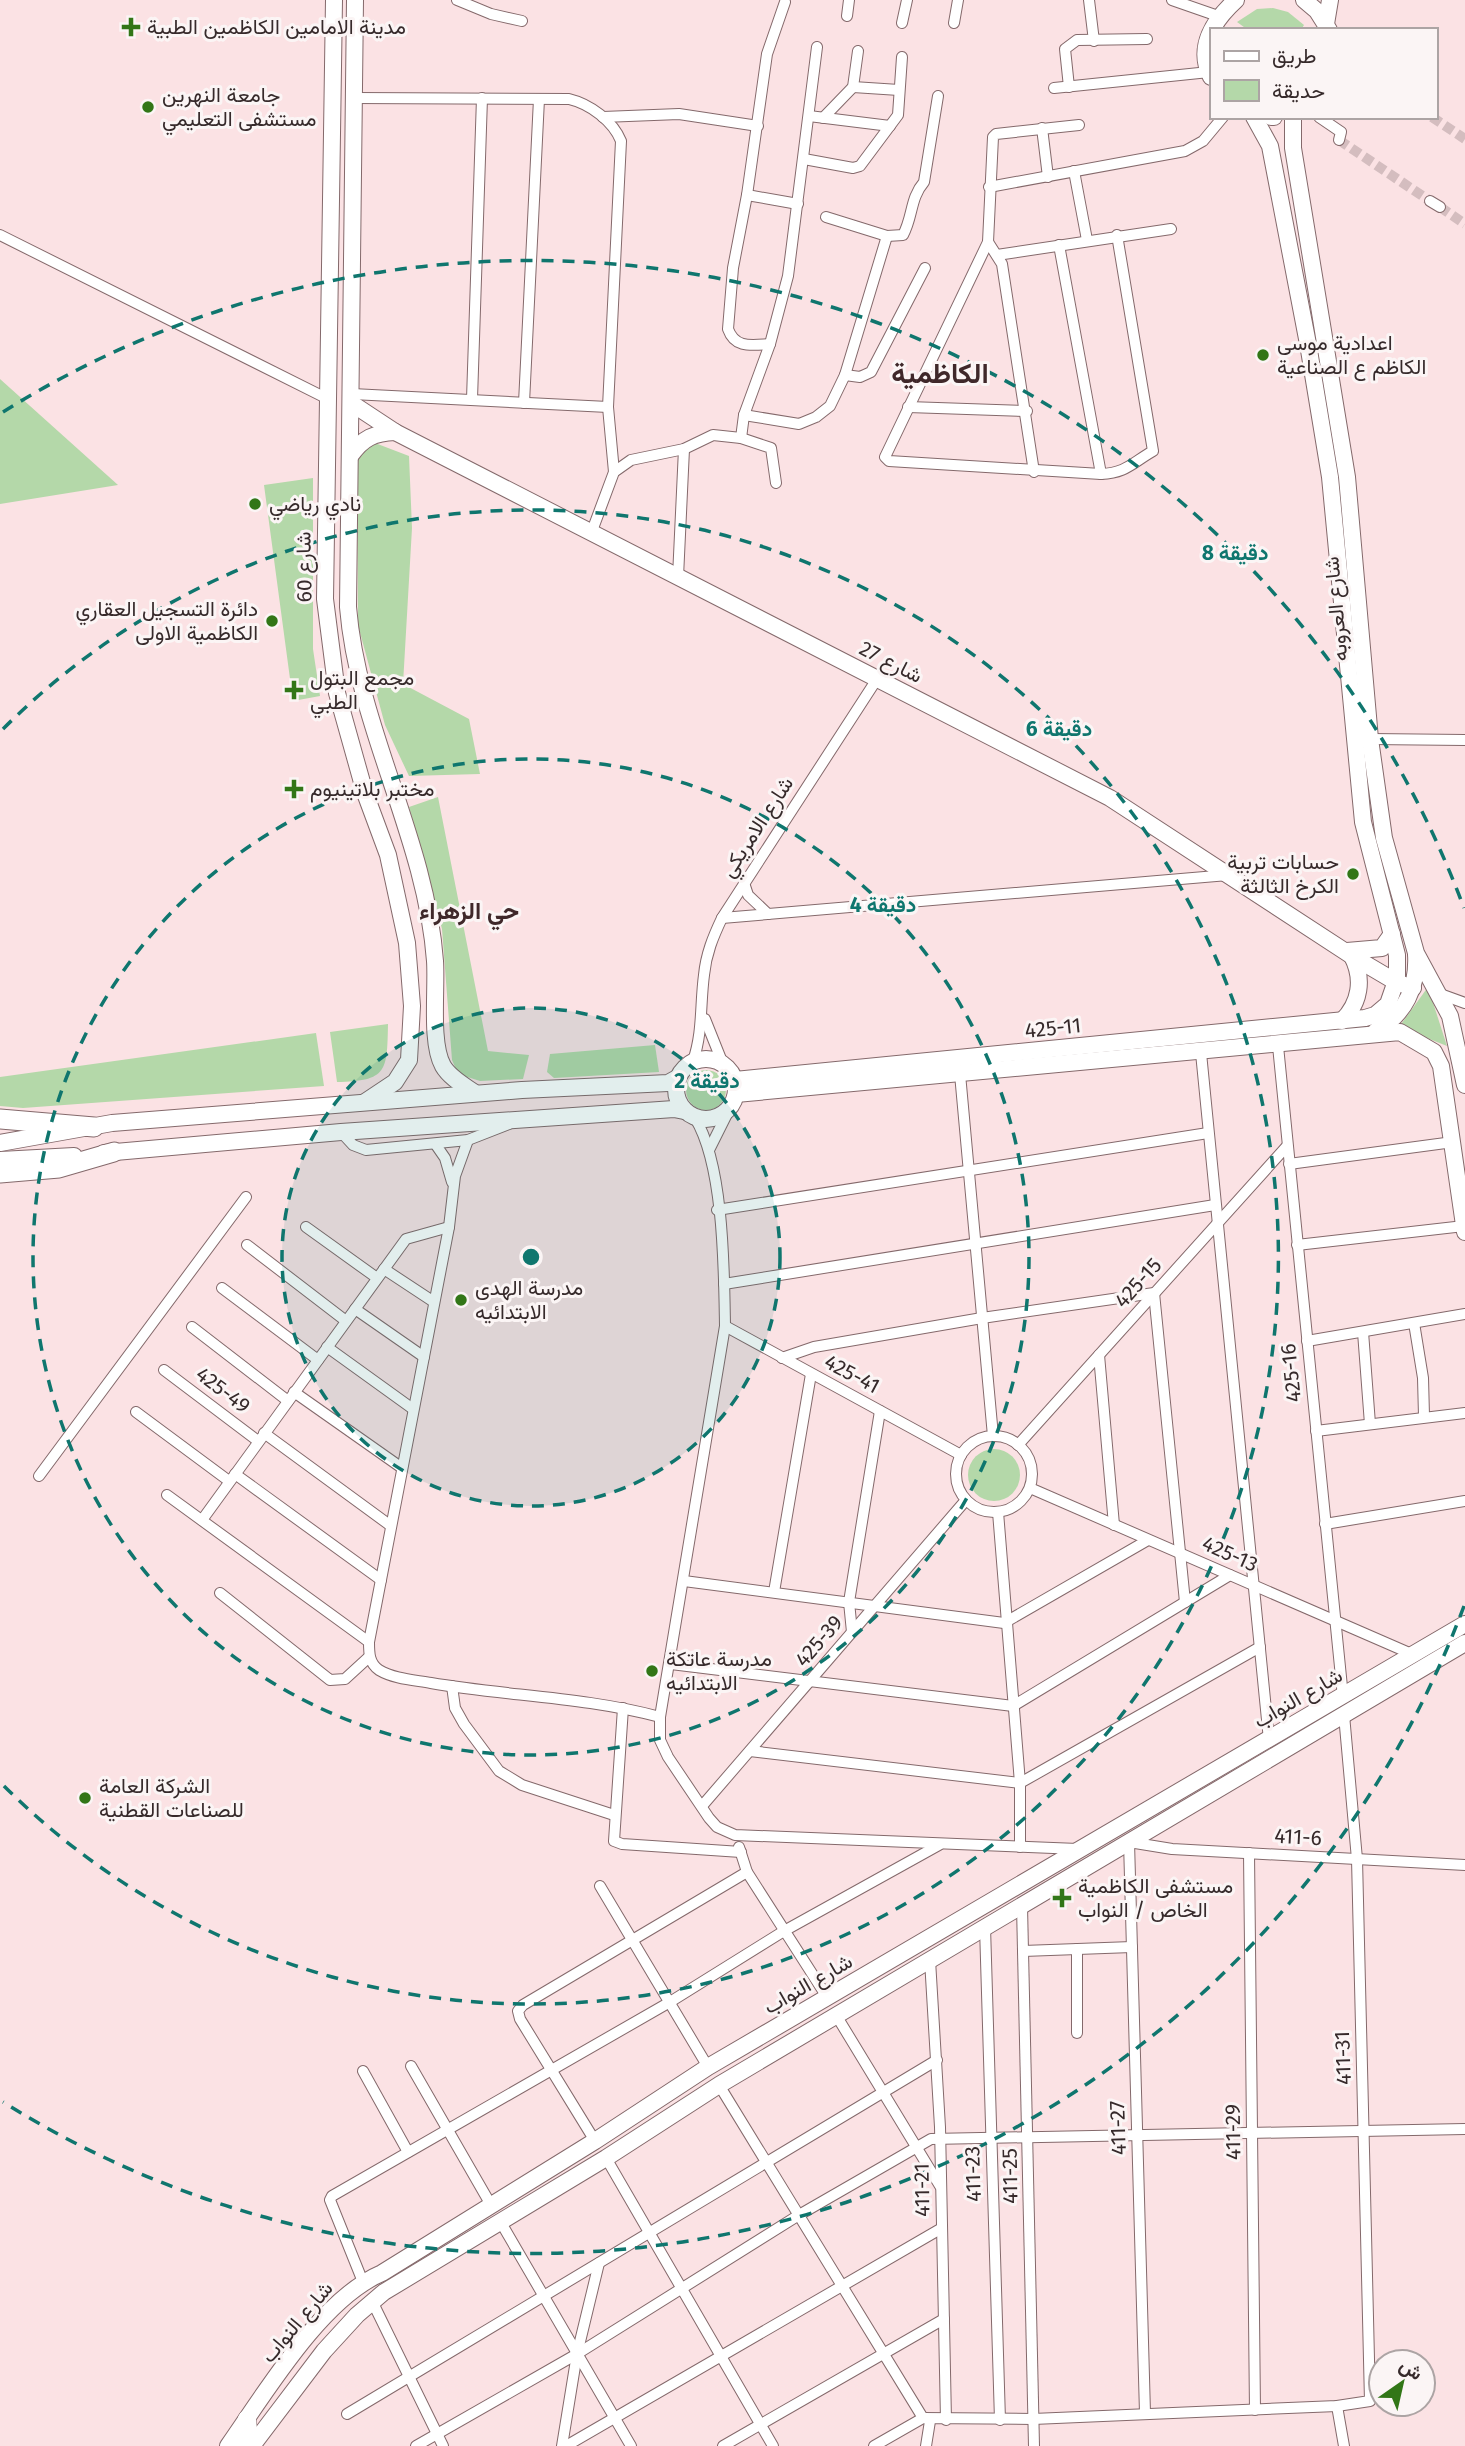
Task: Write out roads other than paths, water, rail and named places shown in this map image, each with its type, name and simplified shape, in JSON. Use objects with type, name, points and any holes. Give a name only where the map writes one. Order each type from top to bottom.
[{"type":"highway","points":[[0,1119],[95,1127]]},
{"type":"highway","points":[[0,1173],[59,1168],[106,1153]]},
{"type":"main road","points":[[241,2446],[248,2430],[247,2419]]},
{"type":"street","name":"شارع 60","points":[[334,0],[326,397],[326,612],[337,693],[401,904],[411,993],[409,1060],[395,1082],[365,1102]]},
{"type":"street","name":"شارع 60","points":[[355,0],[348,607],[351,649],[365,705],[399,805],[426,900],[433,937],[439,1057],[448,1073],[475,1093]]},
{"type":"street","points":[[457,0],[491,14],[522,21]]},
{"type":"street","points":[[847,16],[849,0]]},
{"type":"street","points":[[902,23],[906,0]]},
{"type":"street","points":[[954,23],[958,0]]},
{"type":"street","points":[[1089,0],[1094,41]]},
{"type":"street","points":[[1172,0],[1218,16]]},
{"type":"street","points":[[1212,28],[1218,16],[1236,0]]},
{"type":"street","points":[[1304,0],[1328,27]]},
{"type":"street","points":[[1328,27],[1330,0]]},
{"type":"street","points":[[770,344],[741,345],[731,338],[728,329],[733,268],[758,126],[767,54],[785,2]]},
{"type":"street","points":[[1055,89],[1210,74],[1206,52],[1210,31]]},
{"type":"street","points":[[1069,87],[1065,49],[1077,40],[1147,39]]},
{"type":"street","points":[[741,438],[744,415],[770,344],[788,276],[817,47]]},
{"type":"street","points":[[823,118],[853,87],[858,51]]},
{"type":"street","points":[[804,159],[853,168],[860,166],[898,115],[902,57]]},
{"type":"street","points":[[853,87],[900,90]]},
{"type":"street","points":[[826,217],[887,236],[903,234],[909,225],[916,191],[924,182],[929,163],[938,96]]},
{"type":"street","points":[[355,98],[579,101],[603,117],[621,141],[608,407],[614,472],[592,531]]},
{"type":"street","points":[[472,400],[482,98]]},
{"type":"street","points":[[524,403],[539,99]]},
{"type":"street","points":[[603,117],[678,114],[758,126]]},
{"type":"street","points":[[809,117],[890,126]]},
{"type":"street","points":[[989,187],[1194,148],[1221,119]]},
{"type":"street","name":"شارع العروبه","points":[[1255,119],[1270,146],[1311,357],[1330,477],[1363,822],[1394,939],[1397,974]]},
{"type":"street","name":"شارع العروبه","points":[[1293,119],[1293,148],[1347,477],[1370,739],[1384,838],[1415,948],[1461,1041],[1465,1085]]},
{"type":"street","points":[[1322,119],[1341,132],[1339,139]]},
{"type":"street","points":[[1079,125],[996,134],[993,137],[988,242],[885,457],[889,461],[1034,472],[1101,474],[1122,473],[1154,447],[1116,235]]},
{"type":"street","points":[[1042,128],[1048,177]]},
{"type":"street","points":[[1074,171],[1087,240]]},
{"type":"street","points":[[747,195],[798,204]]},
{"type":"street","points":[[997,255],[1116,235],[1171,229]]},
{"type":"street","points":[[0,235],[326,397]]},
{"type":"street","points":[[744,415],[799,424],[816,418],[830,407],[845,375],[887,236]]},
{"type":"street","points":[[988,242],[1002,264],[1027,411],[1034,472]]},
{"type":"street","points":[[1059,245],[1101,474]]},
{"type":"street","points":[[845,375],[860,377],[871,372],[925,268]]},
{"type":"street","points":[[351,399],[472,400],[608,407]]},
{"type":"street","name":"شارع 27","points":[[351,399],[395,432],[1110,798],[1348,953],[1397,974],[1413,989]]},
{"type":"street","points":[[908,407],[1027,411]]},
{"type":"street","points":[[351,455],[359,443],[370,436],[395,432]]},
{"type":"street","points":[[614,472],[631,460],[684,450],[713,435],[741,438],[771,447],[776,483]]},
{"type":"street","points":[[678,577],[684,450]]},
{"type":"street","name":"شارع الامريكي","points":[[693,1061],[699,1044],[703,977],[709,946],[722,918],[877,678]]},
{"type":"street","points":[[1370,739],[1465,740]]},
{"type":"street","points":[[358,767],[363,775],[374,779],[381,775],[386,765]]},
{"type":"street","points":[[373,813],[383,799],[399,805]]},
{"type":"street","points":[[722,918],[1228,875]]},
{"type":"street","points":[[744,883],[748,895],[768,914]]},
{"type":"street","points":[[1342,1021],[1353,1008],[1358,994],[1358,971],[1348,953],[1382,948],[1394,939],[1404,950],[1415,948]]},
{"type":"street","points":[[1374,1024],[1388,1004],[1403,957],[1415,948]]},
{"type":"street","points":[[1374,1024],[1394,1019],[1413,989],[1415,948]]},
{"type":"street","points":[[1440,994],[1465,1003]]},
{"type":"street","name":"شارع الامريكي","points":[[703,1009],[723,1064]]},
{"type":"street","name":"425-11","points":[[734,1094],[1342,1021],[1374,1024],[1400,1032],[1434,1052],[1443,1075],[1465,1232]]},
{"type":"street","name":"425-11","points":[[734,1094],[1278,1046],[1374,1024]]},
{"type":"street","name":"425-16","points":[[1278,1046],[1343,1697]]},
{"type":"street","points":[[1200,1053],[1269,1740]]},
{"type":"street","points":[[0,1143],[95,1127],[314,1106],[559,1087],[668,1083],[677,1078],[693,1061],[714,1060],[723,1064],[734,1094],[710,1148]]},
{"type":"street","points":[[960,1074],[993,1436]]},
{"type":"street","points":[[677,1078],[676,1096],[710,1148],[724,1284],[725,1326],[671,1664],[660,1717],[660,1740],[718,1827],[735,1835],[1081,1849]]},
{"type":"street","points":[[558,1116],[549,1102],[559,1087]]},
{"type":"street","points":[[339,1104],[333,1119],[353,1145],[366,1150],[436,1145],[468,1140],[522,1119],[534,1103],[522,1090]]},
{"type":"street","points":[[0,1160],[320,1133],[674,1109],[714,1119],[734,1094]]},
{"type":"street","points":[[314,1106],[325,1118],[320,1133]]},
{"type":"street","points":[[95,1127],[106,1140],[106,1153]]},
{"type":"street","points":[[717,1210],[1208,1133]]},
{"type":"street","points":[[468,1140],[452,1188],[449,1227],[369,1642],[369,1657],[376,1668],[388,1675],[623,1708],[660,1717]]},
{"type":"street","points":[[1289,1164],[1453,1142]]},
{"type":"street","points":[[436,1145],[448,1166],[452,1188]]},
{"type":"street","name":"425-15","points":[[1018,1445],[1287,1146]]},
{"type":"street","points":[[39,1476],[246,1197]]},
{"type":"street","points":[[724,1284],[975,1246],[1215,1205]]},
{"type":"street","points":[[1297,1245],[1464,1226]]},
{"type":"street","points":[[306,1227],[381,1274],[435,1302]]},
{"type":"street","points":[[202,1520],[406,1239],[449,1227]]},
{"type":"street","points":[[247,1245],[346,1321]]},
{"type":"street","points":[[222,1288],[318,1360]]},
{"type":"street","points":[[782,1358],[814,1347],[982,1318],[1154,1293],[1185,1602]]},
{"type":"street","points":[[355,1309],[424,1357]]},
{"type":"street","points":[[1307,1341],[1465,1314]]},
{"type":"street","points":[[1414,1323],[1423,1378],[1424,1416]]},
{"type":"street","name":"425-41","points":[[725,1326],[961,1455]]},
{"type":"street","points":[[192,1327],[402,1468]]},
{"type":"street","points":[[1363,1332],[1370,1424]]},
{"type":"street","points":[[327,1348],[413,1409]]},
{"type":"street","points":[[1099,1355],[1114,1525]]},
{"type":"street","name":"425-49","points":[[164,1370],[391,1526]]},
{"type":"street","points":[[774,1592],[811,1374]]},
{"type":"street","points":[[852,1632],[849,1602],[880,1411]]},
{"type":"street","points":[[136,1412],[381,1580]]},
{"type":"street","points":[[1316,1431],[1465,1413]]},
{"type":"street","points":[[993,1436],[1018,1445],[1031,1465],[1030,1488],[1017,1504],[998,1512],[975,1508],[966,1500],[956,1479],[961,1455],[980,1439],[993,1436]]},
{"type":"street","name":"425-13","points":[[1030,1488],[1414,1655]]},
{"type":"street","points":[[167,1495],[369,1642]]},
{"type":"street","name":"425-39","points":[[702,1806],[966,1500]]},
{"type":"street","points":[[1325,1524],[1465,1501]]},
{"type":"street","points":[[998,1512],[1004,1623],[1020,1783],[1020,1847]]},
{"type":"street","points":[[684,1581],[1004,1623],[1148,1540]]},
{"type":"street","points":[[671,1664],[1013,1706],[1230,1575]]},
{"type":"street","points":[[220,1593],[330,1680],[345,1679],[369,1657]]},
{"type":"street","name":"شارع النواب","points":[[228,2446],[330,2310],[363,2281],[382,2273],[596,2141],[708,2067],[1343,1697],[1463,1623]]},
{"type":"street","name":"شارع النواب","points":[[252,2446],[346,2326],[372,2301],[397,2283],[606,2158],[719,2085],[1465,1643]]},
{"type":"street","points":[[750,1751],[1020,1783],[1260,1647]]},
{"type":"street","points":[[452,1686],[456,1708],[464,1724],[499,1771],[522,1785],[614,1815]]},
{"type":"street","points":[[623,1708],[612,1833],[614,1841],[622,1844],[741,1852]]},
{"type":"street","name":"411-31","points":[[1337,2406],[1370,2401],[1357,1859],[1344,1715]]},
{"type":"street","points":[[735,1835],[747,1872],[827,1997]]},
{"type":"street","name":"411-6","points":[[1129,1842],[1172,1849],[1465,1865]]},
{"type":"street","name":"411-27","points":[[1129,1842],[1144,2413]]},
{"type":"street","points":[[363,2281],[330,2200],[448,2128],[670,2002],[784,1931],[939,1845]]},
{"type":"street","name":"411-29","points":[[1249,1853],[1255,2410]]},
{"type":"street","points":[[596,2141],[518,2011],[523,2005],[631,1938],[747,1872]]},
{"type":"street","points":[[600,1886],[708,2067]]},
{"type":"street","name":"411-25","points":[[1022,1906],[1034,2446]]},
{"type":"street","name":"411-23","points":[[985,1927],[1000,2420]]},
{"type":"street","points":[[1023,1951],[1132,1947]]},
{"type":"street","points":[[1077,1949],[1077,2033]]},
{"type":"street","name":"411-21","points":[[930,1960],[940,2138],[946,2420]]},
{"type":"street","points":[[836,2015],[941,2188]]},
{"type":"street","points":[[347,2414],[937,2060]]},
{"type":"street","points":[[411,2066],[491,2205]]},
{"type":"street","points":[[363,2071],[408,2152]]},
{"type":"street","points":[[719,2085],[926,2420],[926,2446]]},
{"type":"street","points":[[416,2446],[577,2354],[681,2287],[916,2147],[940,2138],[1465,2129]]},
{"type":"street","points":[[606,2158],[773,2446]]},
{"type":"street","points":[[500,2221],[631,2446]]},
{"type":"street","points":[[564,2446],[942,2228]]},
{"type":"street","points":[[564,2446],[577,2354],[599,2263]]},
{"type":"street","points":[[372,2301],[443,2446]]},
{"type":"street","points":[[330,2310],[346,2326]]},
{"type":"street","points":[[723,2446],[944,2319]]},
{"type":"street","points":[[874,2446],[926,2420],[1033,2419],[1337,2406],[1344,2446]]},
{"type":"tunnel","points":[[1435,119],[1465,139]]},
{"type":"tunnel","points":[[1339,140],[1430,201]]},
{"type":"tunnel","points":[[1440,207],[1465,224]]},
{"type":"place","name":"مدينة الامامين الكاظمين الطبية","points":[[131,27]]},
{"type":"place","name":"جامعة النهرين مستشفى التعليمي","points":[[148,107]]},
{"type":"place","name":"اعدادية موسى الكاظم ع الصناعية","points":[[1263,355]]},
{"type":"place","name":"نادي رياضي","points":[[255,504]]},
{"type":"place","name":"دائرة التسجيل العقاري الكاظمية الاولى","points":[[272,621]]},
{"type":"place","name":"مجمع البتول الطبي","points":[[294,690]]},
{"type":"place","name":"مختبر بلاتينيوم","points":[[294,789]]},
{"type":"place","name":"حسابات تربية الكرخ الثالثة","points":[[1353,874]]},
{"type":"place","name":"مدرسة الهدى الابتدائيه","points":[[461,1300]]},
{"type":"place","name":"مدرسة عاتكة الابتدائيه","points":[[652,1671]]},
{"type":"place","name":"الشركة العامة للصناعات القطنية","points":[[85,1798]]},
{"type":"place","name":"مستشفى الكاظمية الخاص / النواب","points":[[1062,1898]]},
{"type":"district","name":"الكاظمية","points":[[940,373]]},
{"type":"district","name":"حي الزهراء","points":[[469,911]]}]
